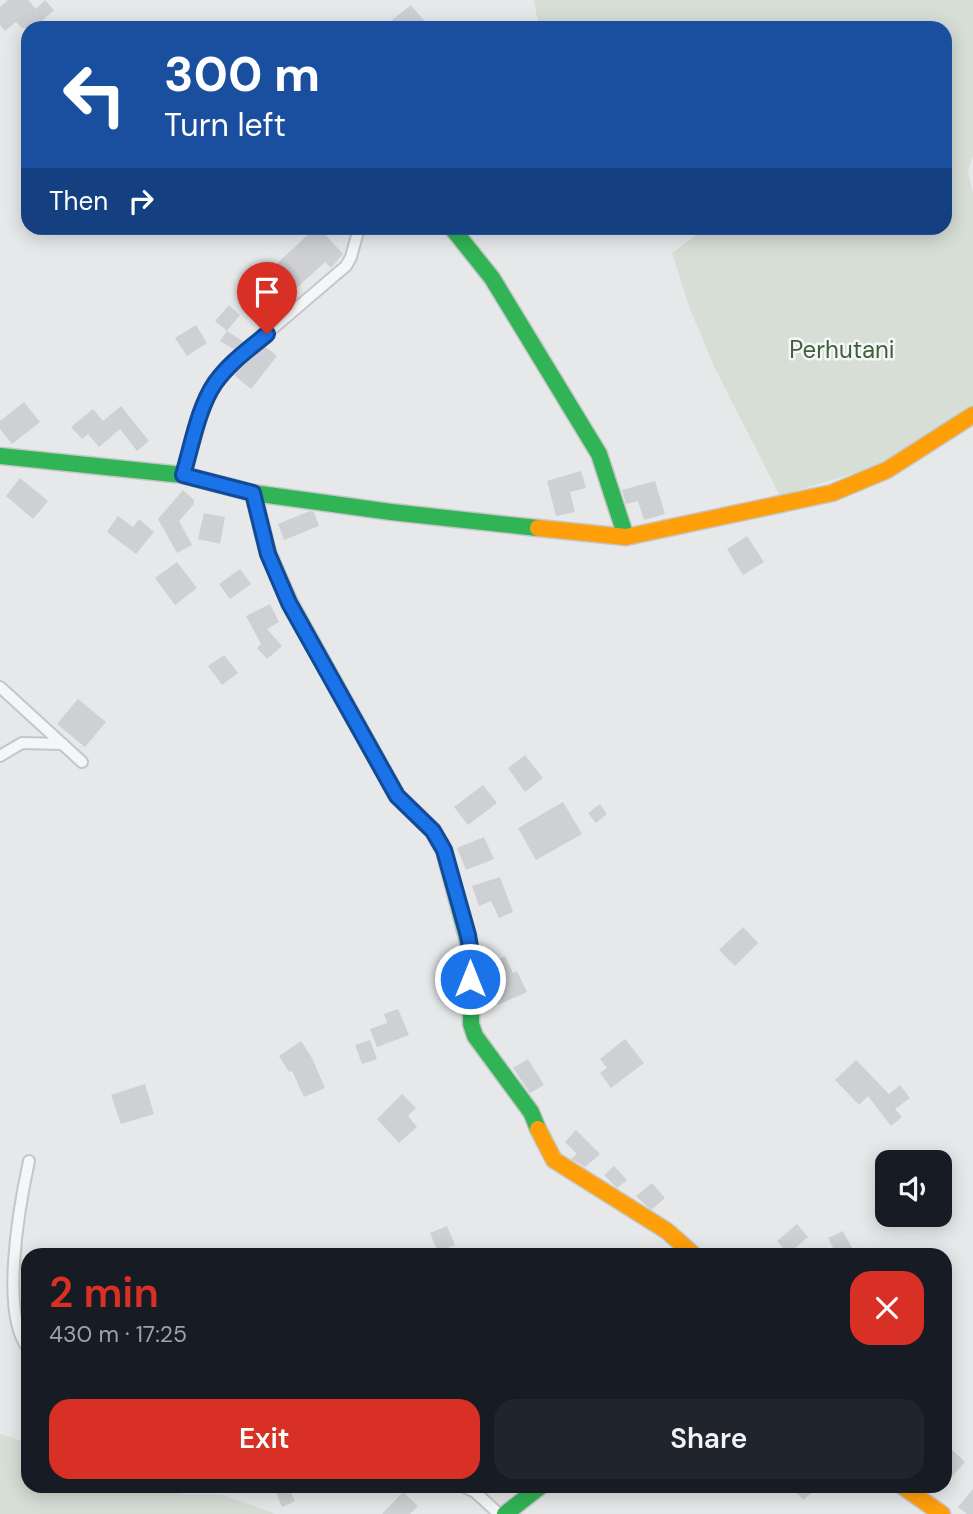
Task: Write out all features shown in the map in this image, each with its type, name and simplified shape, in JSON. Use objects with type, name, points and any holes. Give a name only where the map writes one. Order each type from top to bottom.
[{"type":"street","points":[[183,475],[203,409],[214,384],[231,364],[346,266],[357,235]]},
{"type":"street","points":[[458,235],[492,278],[599,454],[626,537]]},
{"type":"street","points":[[0,456],[183,475],[253,493],[391,512],[626,537],[832,493],[887,470],[973,415]]},
{"type":"street","points":[[253,493],[268,554],[289,603],[397,796],[433,831],[444,850],[471,953],[471,1024],[475,1037],[531,1112],[554,1160],[663,1228],[688,1248]]},
{"type":"street","points":[[0,687],[82,762]]},
{"type":"street","points":[[0,755],[22,743],[63,744]]},
{"type":"street","points":[[21,1341],[14,1334],[10,1323],[6,1280],[9,1253],[29,1161]]},
{"type":"street","points":[[476,1493],[499,1514]]},
{"type":"street","points":[[505,1514],[532,1493]]},
{"type":"street","points":[[912,1493],[943,1514]]},
{"type":"green space","name":"Perhutani","points":[[534,0],[973,0],[973,155],[968,171],[973,194],[973,413],[896,460],[780,496],[715,368],[690,309],[672,253],[696,235],[952,235],[952,21],[538,21]]},
{"type":"green space","points":[[0,1434],[21,1441],[21,1493],[223,1495],[276,1514],[0,1514]]},
{"type":"building","points":[[8,0],[28,0],[36,9],[45,0],[54,10],[42,21],[21,21],[21,27],[16,22],[5,31],[0,25],[0,7]]},
{"type":"building","points":[[411,5],[424,21],[393,21]]},
{"type":"building","points":[[308,235],[325,235],[343,254],[331,268],[325,262],[289,295],[268,272]]},
{"type":"building","points":[[229,305],[240,315],[227,331],[215,321]]},
{"type":"building","points":[[196,325],[207,343],[187,356],[175,338]]},
{"type":"building","points":[[227,331],[244,342],[235,350],[220,341]]},
{"type":"building","points":[[264,346],[277,356],[251,389],[234,375]]},
{"type":"building","points":[[24,402],[40,422],[12,444],[0,429],[0,421]]},
{"type":"building","points":[[121,406],[149,441],[137,451],[120,429],[99,447],[88,434],[82,439],[71,427],[93,409],[103,421]]},
{"type":"building","points":[[581,471],[586,488],[570,492],[575,512],[556,516],[547,481]]},
{"type":"building","points":[[20,478],[48,501],[33,519],[6,496]]},
{"type":"building","points":[[655,481],[665,514],[644,520],[638,501],[626,504],[622,490]]},
{"type":"building","points":[[183,490],[194,500],[194,504],[179,521],[192,545],[177,553],[158,519]]},
{"type":"building","points":[[310,511],[314,512],[319,526],[284,540],[278,524]]},
{"type":"building","points":[[204,513],[225,517],[220,544],[198,539]]},
{"type":"building","points":[[118,516],[133,527],[139,519],[154,532],[136,554],[107,532]]},
{"type":"building","points":[[747,536],[764,562],[743,575],[727,549]]},
{"type":"building","points":[[177,562],[197,588],[175,605],[155,578]]},
{"type":"building","points":[[240,569],[251,584],[230,599],[219,584]]},
{"type":"building","points":[[270,604],[279,622],[267,629],[282,646],[267,659],[257,648],[261,644],[246,616]]},
{"type":"building","points":[[224,655],[238,673],[222,685],[208,666]]},
{"type":"building","points":[[78,699],[106,722],[85,747],[57,724]]},
{"type":"building","points":[[525,755],[543,778],[525,792],[508,768]]},
{"type":"building","points":[[483,785],[497,803],[468,825],[454,807]]},
{"type":"building","points":[[563,802],[582,834],[536,860],[518,828]]},
{"type":"building","points":[[600,804],[607,814],[596,823],[588,813]]},
{"type":"building","points":[[484,837],[494,859],[466,870],[457,848]]},
{"type":"building","points":[[500,877],[513,912],[499,918],[491,901],[479,906],[472,886]]},
{"type":"building","points":[[743,927],[758,943],[735,966],[719,950]]},
{"type":"building","points":[[505,956],[513,973],[517,971],[527,992],[498,1005],[488,984],[496,981],[488,964]]},
{"type":"building","points":[[398,1009],[409,1035],[377,1047],[370,1029],[387,1023],[384,1014]]},
{"type":"building","points":[[625,1039],[644,1063],[611,1088],[600,1073],[607,1068],[600,1059]]},
{"type":"building","points":[[370,1040],[377,1059],[362,1064],[355,1045]]},
{"type":"building","points":[[301,1041],[325,1088],[304,1097],[292,1071],[289,1072],[279,1056]]},
{"type":"building","points":[[528,1059],[544,1085],[530,1093],[513,1068]]},
{"type":"building","points":[[856,1060],[889,1094],[900,1085],[910,1098],[895,1109],[902,1117],[891,1126],[868,1096],[859,1105],[835,1080]]},
{"type":"building","points":[[145,1084],[154,1114],[121,1124],[111,1095]]},
{"type":"building","points":[[402,1094],[416,1108],[408,1116],[417,1127],[399,1143],[377,1119]]},
{"type":"building","points":[[576,1130],[600,1154],[585,1167],[571,1159],[577,1154],[565,1142]]},
{"type":"building","points":[[614,1166],[627,1180],[617,1188],[604,1175]]},
{"type":"building","points":[[652,1183],[665,1198],[651,1210],[636,1196]]},
{"type":"building","points":[[797,1224],[808,1237],[795,1248],[783,1248],[777,1241]]},
{"type":"building","points":[[447,1226],[455,1245],[436,1248],[430,1233]]},
{"type":"building","points":[[843,1231],[852,1248],[833,1248],[828,1238]]},
{"type":"building","points":[[952,1450],[965,1462],[952,1476]]},
{"type":"building","points":[[973,1489],[973,1514],[967,1514],[958,1507]]},
{"type":"building","points":[[276,1493],[291,1493],[295,1501],[282,1507]]},
{"type":"building","points":[[402,1493],[418,1506],[410,1514],[382,1514]]},
{"type":"building","points":[[796,1493],[812,1493],[803,1500]]},
{"type":"traffic: fast","points":[[458,235],[492,278],[599,454],[626,537]]},
{"type":"traffic: fast","points":[[0,456],[183,475],[253,493],[538,528]]},
{"type":"traffic: fast","points":[[253,493],[268,553],[290,603],[397,796],[433,831],[444,850],[471,953],[471,1024],[475,1036],[531,1112],[538,1129]]},
{"type":"traffic: fast","points":[[505,1514],[532,1493]]},
{"type":"traffic: slow","points":[[538,528],[626,537],[832,493],[887,470],[973,415]]},
{"type":"traffic: slow","points":[[538,1129],[554,1160],[667,1231],[686,1248]]},
{"type":"traffic: slow","points":[[912,1493],[942,1514]]},
{"type":"route","points":[[267,334],[231,364],[214,384],[203,409],[183,475],[253,493],[268,554],[289,603],[397,796],[433,831],[444,850],[468,935],[471,953],[470,979]]}]
